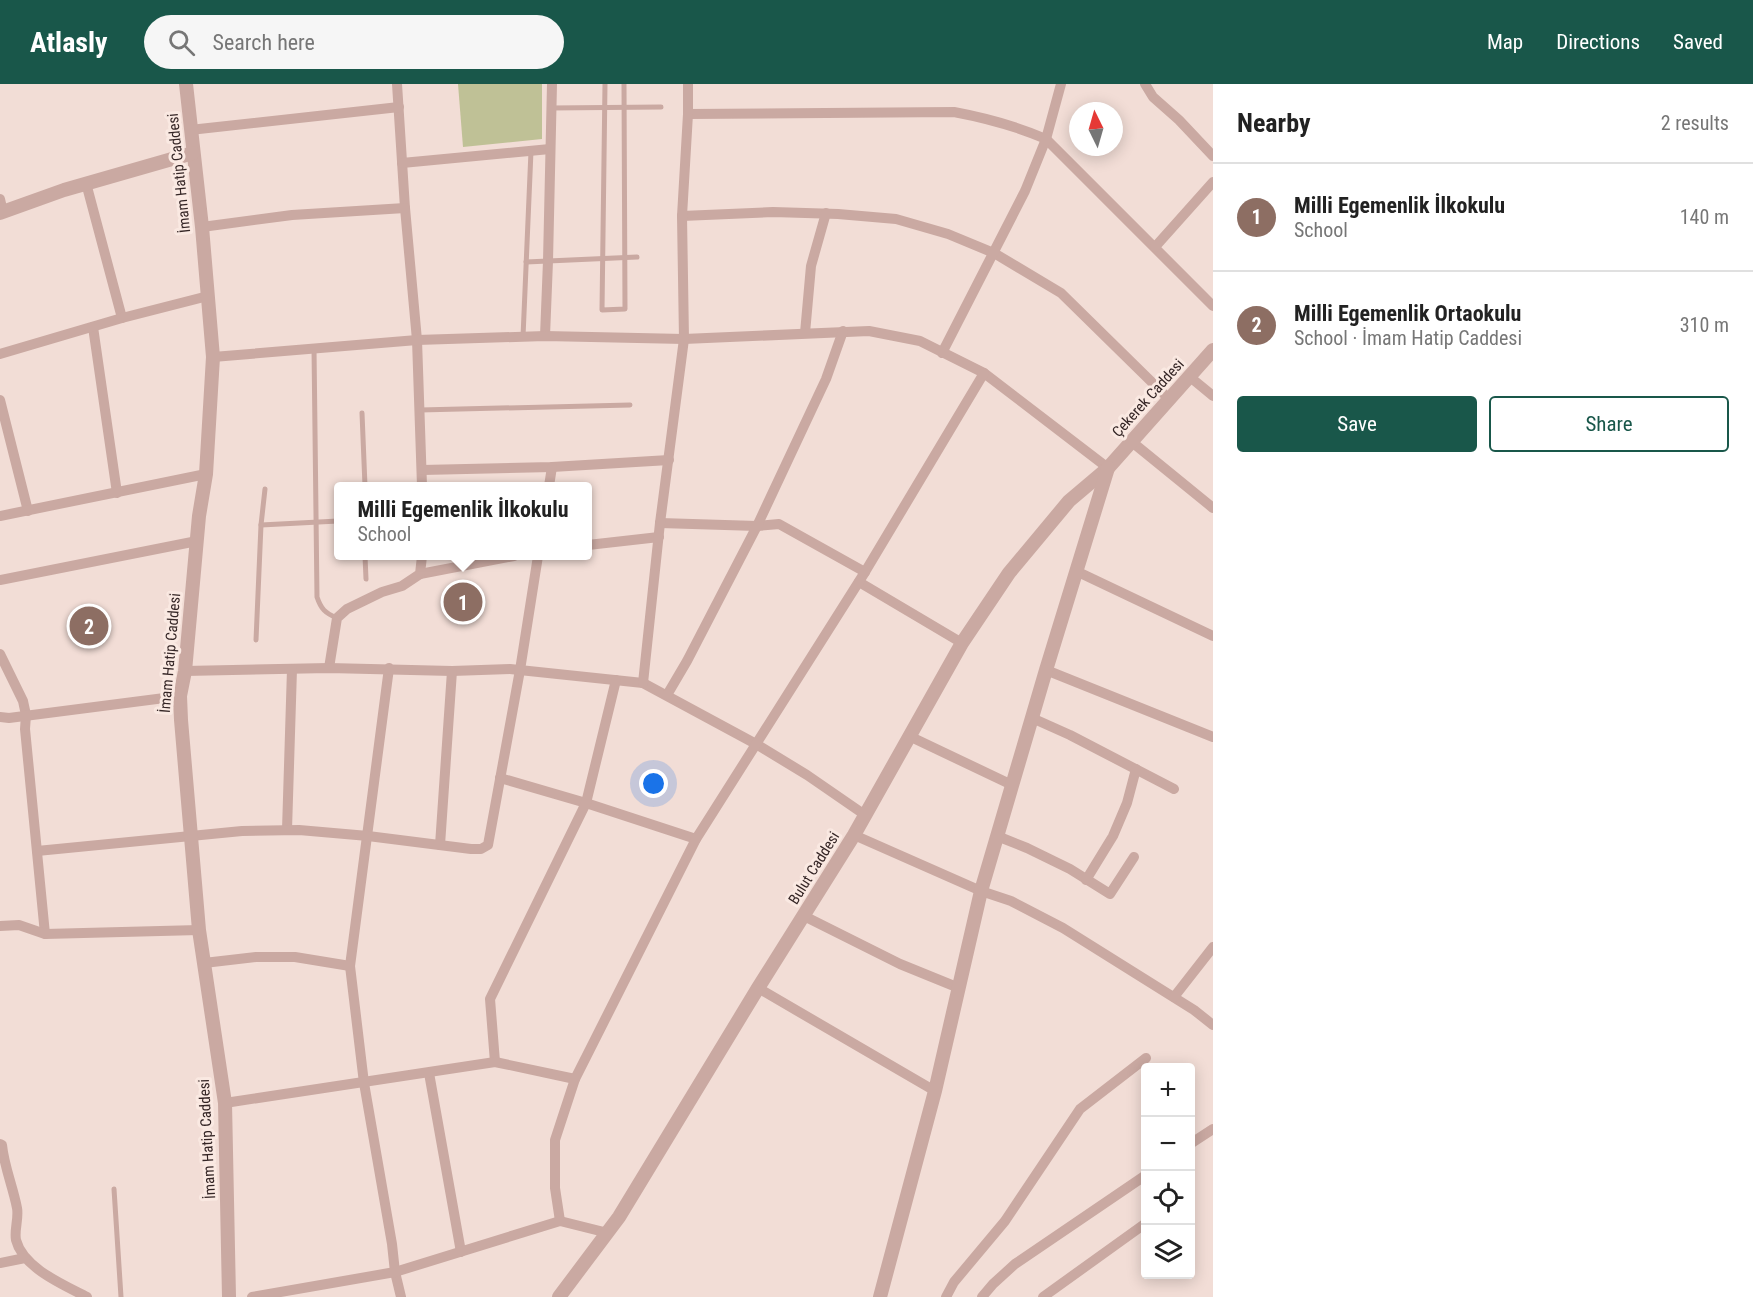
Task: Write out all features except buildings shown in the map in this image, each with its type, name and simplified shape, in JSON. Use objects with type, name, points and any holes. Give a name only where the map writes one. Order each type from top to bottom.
[{"type":"street","name":"İmam Hatip Caddesi","points":[[186,84],[202,227],[213,357],[206,474],[199,516],[180,696],[199,930],[225,1103],[229,1297]]},
{"type":"street","points":[[397,84],[417,339],[422,482]]},
{"type":"street","points":[[545,336],[552,84]]},
{"type":"street","points":[[642,683],[684,339],[682,216],[688,84]]},
{"type":"street","points":[[942,353],[1025,191],[1046,138],[1061,84]]},
{"type":"street","points":[[1145,84],[1153,97],[1179,120],[1213,156]]},
{"type":"street","points":[[190,129],[399,107]]},
{"type":"street","points":[[688,114],[954,112],[1020,127],[1046,138],[1213,306]]},
{"type":"street","points":[[402,163],[550,149]]},
{"type":"street","points":[[1,208],[193,153]]},
{"type":"street","points":[[1155,248],[1213,182]]},
{"type":"street","points":[[86,183],[122,318]]},
{"type":"street","points":[[202,227],[292,215],[405,208]]},
{"type":"street","points":[[682,216],[773,212],[825,213],[896,219],[948,234],[994,253],[1061,293],[1170,400]]},
{"type":"street","points":[[805,333],[812,266],[825,213]]},
{"type":"street","points":[[0,354],[122,318],[208,296]]},
{"type":"street","points":[[93,327],[117,493]]},
{"type":"street","points":[[667,695],[757,526],[826,379],[843,331]]},
{"type":"street","points":[[213,357],[417,339],[545,336],[684,339],[869,331],[920,340],[984,373],[1108,468],[981,891],[935,1090],[880,1297]]},
{"type":"street","name":"Çekerek Caddesi","points":[[1108,468],[1213,350]]},
{"type":"street","points":[[560,1221],[555,1188],[555,1140],[575,1078],[696,839],[862,577],[984,373]]},
{"type":"street","points":[[1190,377],[1213,396]]},
{"type":"street","points":[[0,400],[28,511]]},
{"type":"street","points":[[1132,442],[1213,508]]},
{"type":"street","points":[[422,470],[552,467],[669,460]]},
{"type":"street","points":[[550,482],[552,467]]},
{"type":"street","name":"Bulut Caddesi","points":[[560,1297],[608,1233],[854,835],[962,643],[1009,573],[1069,501],[1108,468]]},
{"type":"street","points":[[0,516],[206,474]]},
{"type":"street","points":[[660,523],[757,526],[779,524],[962,643]]},
{"type":"street","points":[[592,545],[659,537]]},
{"type":"street","points":[[0,580],[197,541]]},
{"type":"street","points":[[420,574],[421,560]]},
{"type":"street","points":[[329,668],[337,618],[347,609],[382,592],[402,586],[420,574],[489,560]]},
{"type":"street","points":[[37,851],[242,831],[286,830],[368,836],[471,849],[481,849],[488,845],[537,560]]},
{"type":"street","points":[[1076,571],[1213,636]]},
{"type":"street","points":[[0,654],[22,701],[26,715],[25,729],[45,934]]},
{"type":"street","points":[[184,671],[329,668],[520,670],[642,683],[756,744],[807,775],[865,815]]},
{"type":"street","points":[[389,668],[350,966],[364,1083],[401,1297]]},
{"type":"street","points":[[286,830],[292,669]]},
{"type":"street","points":[[1046,670],[1213,737]]},
{"type":"street","points":[[440,845],[452,671]]},
{"type":"street","points":[[495,1062],[490,999],[586,803],[616,680]]},
{"type":"street","points":[[0,717],[9,718],[180,696]]},
{"type":"street","points":[[1032,718],[1174,789]]},
{"type":"street","points":[[909,736],[1012,785]]},
{"type":"street","points":[[1086,880],[1113,836],[1127,803],[1136,769]]},
{"type":"street","points":[[500,778],[696,839]]},
{"type":"street","points":[[854,835],[981,891],[1011,901],[1063,928],[1174,997],[1213,1025]]},
{"type":"street","points":[[997,836],[1070,869],[1110,894],[1134,857]]},
{"type":"street","points":[[804,916],[900,964],[959,988]]},
{"type":"street","points":[[0,926],[19,925],[45,934],[199,930]]},
{"type":"street","points":[[1174,997],[1213,946]]},
{"type":"street","points":[[204,963],[256,957],[295,957],[350,966]]},
{"type":"street","points":[[758,988],[935,1090]]},
{"type":"street","points":[[946,1297],[954,1282],[1005,1221],[1080,1109],[1146,1058]]},
{"type":"street","points":[[225,1103],[495,1062],[575,1078]]},
{"type":"street","points":[[429,1073],[461,1252]]},
{"type":"street","points":[[1195,1141],[1213,1129]]},
{"type":"street","points":[[0,1144],[17,1210],[16,1240],[25,1258],[46,1275],[87,1297]]},
{"type":"street","points":[[982,1297],[1015,1264],[1141,1178]]},
{"type":"street","points":[[252,1297],[395,1272],[560,1221],[608,1233]]},
{"type":"street","points":[[1043,1297],[1143,1225]]},
{"type":"street","points":[[0,1263],[25,1258]]},
{"type":"lane","points":[[605,84],[602,310],[625,309],[624,84]]},
{"type":"lane","points":[[551,108],[661,107]]},
{"type":"lane","points":[[523,337],[531,151]]},
{"type":"lane","points":[[526,262],[637,257]]},
{"type":"lane","points":[[314,348],[317,597],[324,612],[337,618]]},
{"type":"lane","points":[[420,410],[630,405]]},
{"type":"lane","points":[[362,413],[365,482]]},
{"type":"lane","points":[[256,640],[261,525],[265,489]]},
{"type":"lane","points":[[261,525],[334,521]]},
{"type":"lane","points":[[365,560],[366,579]]},
{"type":"lane","points":[[114,1189],[121,1297]]},
{"type":"green space","points":[[458,84],[542,84],[542,139],[463,147]]},
{"type":"place","name":"Milli Egemenlik İlkokulu","points":[[463,602]]},
{"type":"place","name":"Milli Egemenlik Ortaokulu","points":[[89,626]]}]
